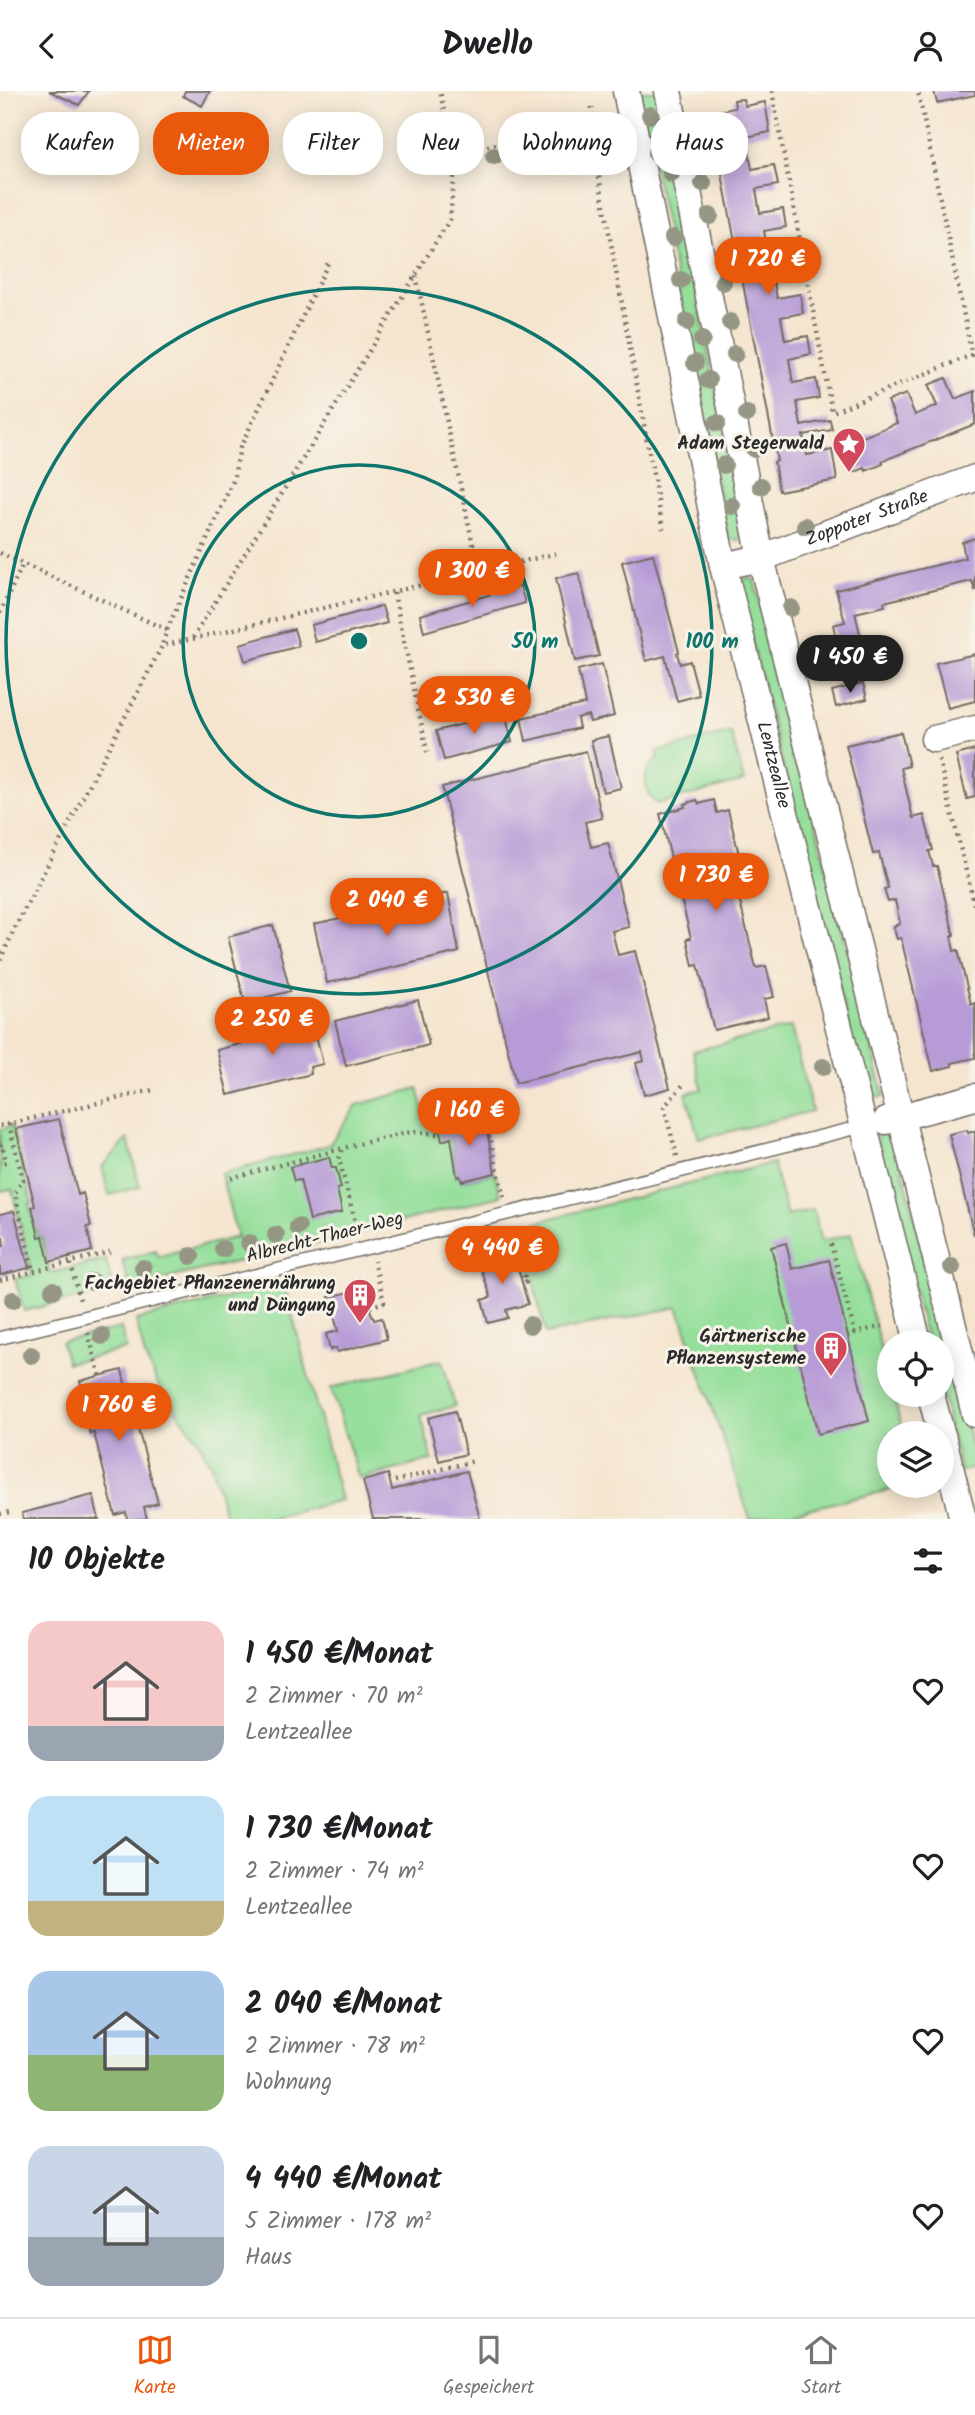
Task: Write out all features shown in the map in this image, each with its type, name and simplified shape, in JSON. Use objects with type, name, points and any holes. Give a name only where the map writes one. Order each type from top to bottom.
[{"type":"street","name":"Lentzeallee","points":[[626,91],[723,565],[915,1330]]},
{"type":"street","name":"Lentzeallee","points":[[668,91],[761,558],[975,1414]]},
{"type":"street","name":"Zoppoter Straße","points":[[761,558],[975,478]]},
{"type":"street","points":[[723,565],[761,558]]},
{"type":"street","points":[[934,739],[975,729]]},
{"type":"street","points":[[864,1126],[975,1097]]},
{"type":"street","points":[[954,1461],[965,1483],[963,1519]]},
{"type":"lane","name":"Albrecht-Thaer-Weg","points":[[0,1338],[864,1126]]},
{"type":"path","points":[[440,91],[444,112]]},
{"type":"path","points":[[772,91],[832,412],[973,355],[918,91]]},
{"type":"path","points":[[592,107],[592,112]]},
{"type":"path","points":[[193,639],[450,219],[454,175]]},
{"type":"path","points":[[599,175],[663,529]]},
{"type":"path","points":[[0,960],[162,646],[233,481],[240,449],[330,259]]},
{"type":"path","points":[[415,275],[479,573]]},
{"type":"path","points":[[0,553],[167,630]]},
{"type":"path","points":[[162,646],[558,553]]},
{"type":"path","points":[[0,613],[23,564]]},
{"type":"path","points":[[394,593],[428,756]]},
{"type":"path","points":[[934,739],[975,908]]},
{"type":"path","points":[[681,1171],[664,1107],[683,1085]]},
{"type":"path","points":[[0,1126],[153,1090]]},
{"type":"path","points":[[9,1124],[23,1180],[15,1193],[33,1271]]},
{"type":"path","points":[[231,1178],[411,1132],[440,1134]]},
{"type":"path","points":[[0,1145],[2,1144],[6,1162],[0,1163]]},
{"type":"path","points":[[342,1149],[339,1159],[343,1184],[384,1302],[370,1307]]},
{"type":"path","points":[[831,1244],[855,1333]]},
{"type":"path","points":[[0,1280],[70,1259],[110,1252]]},
{"type":"path","points":[[523,1271],[526,1282],[523,1283]]},
{"type":"path","points":[[847,1335],[887,1325]]},
{"type":"path","points":[[98,1369],[100,1376]]},
{"type":"path","points":[[395,1481],[474,1461]]},
{"type":"path","points":[[0,1514],[10,1511]]},
{"type":"green space","points":[[639,91],[657,91],[661,112],[651,112],[651,151]]},
{"type":"green space","points":[[656,175],[673,175],[743,530],[738,541],[728,538]]},
{"type":"green space","points":[[741,580],[754,580],[884,1096],[867,1100],[738,586]]},
{"type":"green space","points":[[731,732],[744,781],[657,804],[652,800],[646,781],[649,768],[659,759],[657,752]]},
{"type":"green space","points":[[791,1027],[812,1111],[699,1139],[686,1093],[702,1089],[693,1051]]},
{"type":"green space","points":[[418,1088],[424,1112],[438,1123],[442,1140],[451,1138],[457,1177],[460,1176],[462,1181],[495,1173],[501,1196],[130,1287],[122,1260],[156,1251],[159,1257],[237,1237],[221,1174],[329,1145],[357,1105]]},
{"type":"green space","points":[[12,1126],[32,1204],[29,1204],[38,1238],[42,1237],[50,1273],[106,1260],[114,1290],[24,1311],[15,1279],[32,1275],[12,1189],[0,1191],[0,1129]]},
{"type":"green space","points":[[892,1127],[943,1330],[924,1330],[875,1131]]},
{"type":"green space","points":[[128,1139],[140,1187],[109,1195],[102,1167]]},
{"type":"green space","points":[[773,1163],[787,1216],[813,1210],[821,1242],[851,1234],[877,1334],[877,1407],[896,1407],[900,1421],[877,1421],[877,1493],[750,1519],[678,1307],[546,1334],[520,1226]]},
{"type":"green space","points":[[284,1284],[341,1500],[270,1519],[226,1519],[211,1465],[198,1440],[161,1390],[145,1357],[136,1320]]},
{"type":"green space","points":[[121,1328],[126,1349],[67,1363],[61,1342]]},
{"type":"green space","points":[[442,1360],[455,1406],[421,1415],[432,1460],[359,1479],[331,1388]]},
{"type":"green space","points":[[954,1375],[975,1468],[960,1471],[954,1446],[954,1421],[948,1421],[945,1407],[954,1407]]},
{"type":"building","points":[[49,91],[89,91],[79,105]]},
{"type":"building","points":[[185,91],[210,91],[202,106],[183,96]]},
{"type":"building","points":[[934,91],[975,91],[975,95],[937,103]]},
{"type":"building","points":[[743,99],[745,106],[765,102],[770,132],[748,137],[748,112],[713,112],[735,108],[734,100]]},
{"type":"building","points":[[748,148],[752,169],[774,165],[778,185],[756,189],[760,213],[783,209],[786,227],[764,231],[768,254],[791,250],[794,269],[772,273],[777,298],[800,294],[803,313],[781,317],[785,340],[808,336],[811,354],[789,359],[793,383],[816,379],[819,398],[797,402],[801,426],[830,420],[832,430],[803,435],[807,455],[832,450],[837,480],[779,491],[774,462],[777,461],[722,175],[748,175]]},
{"type":"building","points":[[946,378],[955,399],[975,391],[975,424],[882,461],[883,464],[866,471],[865,468],[855,472],[841,446],[897,423],[888,401],[906,394],[915,415],[937,406],[928,385]]},
{"type":"building","points":[[975,538],[975,591],[972,581],[884,602],[885,606],[855,613],[865,654],[842,660],[833,625],[845,622],[836,590],[965,558],[962,542]]},
{"type":"building","points":[[653,554],[680,664],[690,661],[699,695],[677,701],[665,656],[646,661],[622,562]]},
{"type":"building","points":[[579,573],[599,656],[575,661],[556,578]]},
{"type":"building","points":[[520,586],[525,603],[424,632],[420,615]]},
{"type":"building","points":[[382,606],[387,623],[315,642],[311,625]]},
{"type":"building","points":[[294,629],[299,646],[245,661],[240,644]]},
{"type":"building","points":[[975,654],[975,701],[948,708],[936,663]]},
{"type":"building","points":[[602,664],[614,716],[590,722],[588,715],[577,718],[579,728],[526,741],[521,718],[585,704],[578,670]]},
{"type":"building","points":[[863,683],[867,699],[836,707],[832,691]]},
{"type":"building","points":[[505,713],[512,742],[444,760],[436,731]]},
{"type":"building","points":[[901,732],[909,766],[901,768],[913,818],[924,815],[933,850],[929,851],[933,866],[937,866],[954,935],[951,936],[954,951],[958,950],[971,1004],[975,1003],[975,1058],[933,1071],[901,938],[897,939],[893,926],[900,924],[895,900],[888,902],[884,889],[888,888],[879,853],[873,854],[846,745]]},
{"type":"building","points":[[609,736],[621,788],[603,792],[591,740]]},
{"type":"building","points":[[975,750],[975,797],[967,799],[956,755]]},
{"type":"building","points":[[586,751],[602,818],[585,822],[591,847],[608,843],[629,927],[612,931],[618,955],[635,951],[670,1088],[644,1095],[636,1063],[644,1061],[642,1052],[516,1083],[442,787]]},
{"type":"building","points":[[697,800],[699,804],[714,800],[717,813],[728,810],[746,883],[736,886],[756,968],[766,966],[774,997],[764,999],[768,1017],[714,1030],[698,965],[693,966],[687,939],[691,938],[660,814],[685,807],[684,804]]},
{"type":"building","points":[[448,893],[459,952],[327,983],[314,924]]},
{"type":"building","points":[[273,925],[290,991],[245,1003],[228,937]]},
{"type":"building","points":[[418,1000],[429,1045],[346,1066],[335,1021]]},
{"type":"building","points":[[309,1006],[323,1064],[310,1067],[311,1074],[228,1095],[217,1050],[300,1028],[295,1009]]},
{"type":"building","points":[[458,1118],[460,1125],[482,1120],[484,1131],[487,1131],[495,1173],[462,1181],[460,1176],[457,1177],[451,1138],[442,1141],[438,1123]]},
{"type":"building","points":[[59,1119],[78,1195],[83,1193],[91,1226],[87,1227],[92,1251],[49,1262],[43,1236],[39,1237],[32,1207],[35,1206],[16,1129]]},
{"type":"building","points":[[967,1130],[968,1133],[975,1131],[974,1235],[949,1134]]},
{"type":"building","points":[[329,1157],[332,1168],[336,1168],[341,1188],[337,1189],[342,1212],[310,1220],[300,1180],[294,1181],[290,1167]]},
{"type":"building","points":[[14,1211],[29,1268],[0,1275],[0,1247],[4,1246],[3,1238],[0,1239],[0,1214]]},
{"type":"building","name":"Gärtnerische Pflanzensysteme","points":[[786,1243],[792,1269],[829,1260],[869,1421],[818,1434],[771,1247]]},
{"type":"building","points":[[513,1250],[528,1304],[506,1310],[508,1318],[488,1323],[482,1300],[491,1297],[480,1266],[483,1265],[482,1259]]},
{"type":"building","name":"Fachgebiet Pflanzenernährung und Düngung","points":[[362,1289],[374,1320],[382,1318],[387,1339],[337,1352],[336,1348],[330,1350],[326,1334],[338,1331],[329,1297]]},
{"type":"building","points":[[122,1370],[127,1392],[133,1391],[141,1423],[137,1425],[158,1503],[144,1507],[147,1519],[127,1519],[126,1512],[115,1515],[94,1433],[90,1434],[82,1404],[86,1403],[80,1381]]},
{"type":"building","points":[[455,1411],[466,1454],[439,1461],[428,1418]]},
{"type":"building","points":[[467,1471],[480,1519],[373,1519],[363,1481],[388,1474],[392,1490]]},
{"type":"building","points":[[93,1495],[99,1519],[23,1519],[22,1513]]},
{"type":"place","name":"Adam Stegerwald","points":[[849,474]]},
{"type":"place","name":"Fachgebiet Pflanzenernährung und Düngung","points":[[360,1325]]},
{"type":"place","name":"Gärtnerische Pflanzensysteme","points":[[831,1378]]}]
